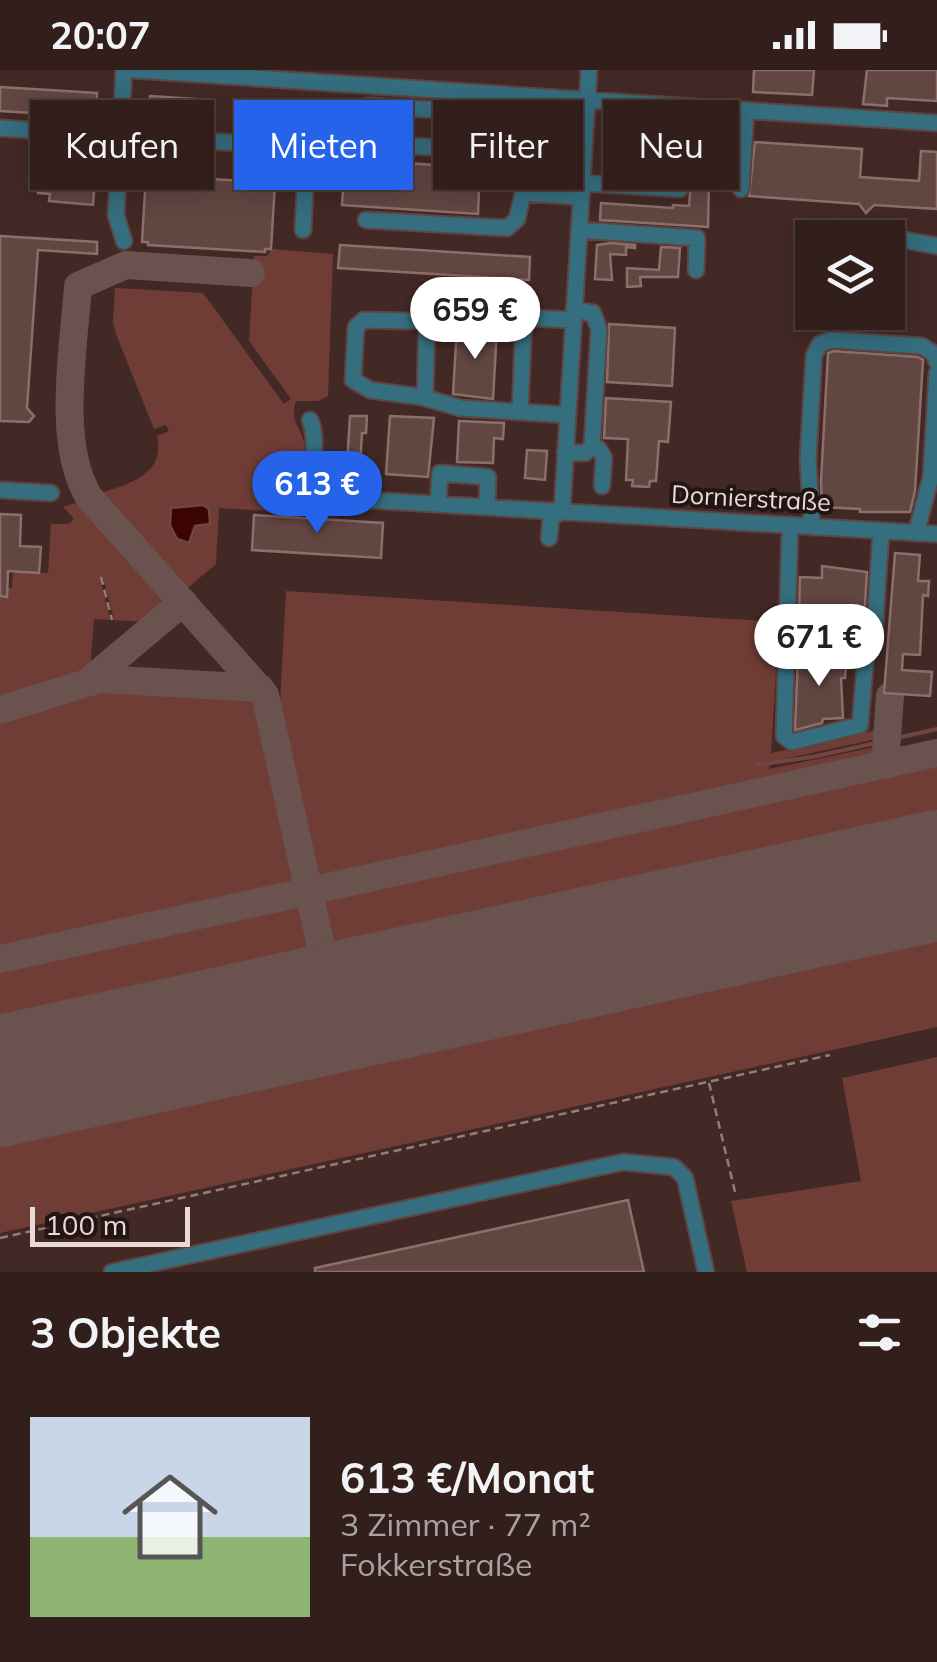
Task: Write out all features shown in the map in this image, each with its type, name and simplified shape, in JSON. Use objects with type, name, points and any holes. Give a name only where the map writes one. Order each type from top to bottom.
[{"type":"street","points":[[123,100],[124,70]]},
{"type":"street","points":[[134,70],[937,124]]},
{"type":"street","points":[[583,172],[588,70]]},
{"type":"street","points":[[433,110],[368,106],[360,110],[362,140],[370,144],[433,147]]},
{"type":"street","points":[[741,189],[746,110]]},
{"type":"street","points":[[0,128],[30,130]]},
{"type":"street","points":[[214,141],[308,147],[303,230]]},
{"type":"street","points":[[118,190],[116,215],[124,240]]},
{"type":"street","points":[[366,220],[507,228],[518,219],[523,190]]},
{"type":"street","points":[[523,194],[582,190],[562,512],[551,517],[550,538]]},
{"type":"street","points":[[579,230],[696,238],[696,270]]},
{"type":"street","points":[[905,240],[937,246]]},
{"type":"street","points":[[566,452],[584,453],[592,446],[599,324],[593,313],[524,318],[464,314],[364,320],[356,327],[352,380],[370,390],[460,408],[568,415]]},
{"type":"street","points":[[425,398],[428,318]]},
{"type":"street","points":[[520,412],[524,318]]},
{"type":"street","points":[[812,527],[808,459],[814,355],[820,344],[831,340],[922,346],[933,352],[937,362]]},
{"type":"street","points":[[916,533],[931,477],[937,373]]},
{"type":"street","name":"Dornierstraße","points":[[310,420],[316,435],[314,480],[322,493],[333,498],[937,534]]},
{"type":"street","points":[[592,446],[604,458],[602,486]]},
{"type":"street","points":[[438,504],[440,474],[488,477],[487,507]]},
{"type":"street","points":[[0,490],[51,493]]},
{"type":"street","points":[[790,526],[784,736],[792,742],[860,724],[881,531]]},
{"type":"street","points":[[785,635],[872,639]]},
{"type":"street","points":[[112,1272],[623,1162],[674,1167],[686,1178],[706,1272]]},
{"type":"path","points":[[101,577],[112,620]]},
{"type":"path","points":[[0,1238],[830,1055]]},
{"type":"path","points":[[709,1082],[736,1196]]},
{"type":"shaded area","points":[[271,249],[333,254],[328,396],[318,401],[296,401],[294,407],[305,455],[302,513],[219,508],[216,564],[183,592],[96,495],[150,470],[158,450],[157,436],[169,431],[166,425],[154,429],[116,334],[115,288],[203,293],[284,404],[291,399],[249,341],[254,256],[267,256]]},
{"type":"shaded area","points":[[82,501],[169,597],[169,603],[148,622],[114,620],[100,577],[110,620],[94,619],[90,671],[0,701],[0,588],[12,588],[13,572],[48,573],[51,524],[69,524],[74,519],[63,507]]},
{"type":"shaded area","points":[[203,505],[209,509],[210,524],[195,526],[189,543],[177,539],[170,525],[171,508]]},
{"type":"shaded area","points":[[286,591],[779,622],[771,753],[881,729],[881,738],[770,762],[769,769],[880,746],[879,758],[326,879],[318,874],[280,703]]},
{"type":"shaded area","points":[[89,688],[255,701],[294,880],[290,887],[0,951],[0,718]]},
{"type":"shaded area","points":[[937,762],[937,827],[337,959],[323,896]]},
{"type":"shaded area","points":[[937,865],[937,1027],[0,1233],[0,1071]]},
{"type":"shaded area","points":[[299,902],[313,964],[0,1032],[0,967]]},
{"type":"shaded area","points":[[937,1057],[937,1272],[747,1272],[731,1201],[861,1181],[842,1078]]},
{"type":"building","points":[[754,70],[814,70],[812,95],[753,92]]},
{"type":"building","points":[[867,70],[937,70],[937,101],[887,98],[887,106],[863,104]]},
{"type":"building","points":[[0,87],[97,93],[97,100],[30,100],[30,113],[0,111]]},
{"type":"building","points":[[150,96],[195,99],[195,100],[150,100]]},
{"type":"building","points":[[755,142],[862,149],[860,177],[919,181],[921,151],[937,152],[937,209],[874,205],[866,213],[859,204],[749,196]]},
{"type":"building","points":[[413,164],[433,165],[433,190],[479,190],[478,214],[342,205],[343,190],[413,190]]},
{"type":"building","points":[[214,179],[234,180],[234,190],[275,190],[271,249],[265,252],[142,242],[145,190],[214,190]]},
{"type":"building","points":[[94,190],[93,205],[49,201],[50,194],[38,193]]},
{"type":"building","points":[[690,190],[709,190],[708,227],[600,220],[601,203],[689,206]]},
{"type":"building","points":[[0,236],[97,242],[97,254],[38,250],[27,408],[34,416],[29,422],[0,421]]},
{"type":"building","points":[[611,243],[635,248],[626,247],[626,255],[610,254],[612,280],[595,279],[597,245]]},
{"type":"building","points":[[340,245],[530,257],[529,280],[338,268]]},
{"type":"building","points":[[661,247],[680,248],[678,277],[640,277],[641,286],[627,287],[627,268],[659,270]]},
{"type":"building","points":[[609,324],[675,328],[672,386],[607,382]]},
{"type":"building","points":[[457,327],[497,328],[493,399],[453,394]]},
{"type":"building","points":[[828,353],[923,360],[915,491],[910,512],[822,507]]},
{"type":"building","points":[[606,398],[671,402],[668,442],[659,441],[656,481],[650,481],[649,487],[632,486],[633,480],[626,480],[628,439],[604,438]]},
{"type":"building","points":[[350,416],[367,416],[360,465],[347,464]]},
{"type":"building","points":[[390,416],[434,418],[428,477],[386,474]]},
{"type":"building","points":[[459,421],[504,423],[503,439],[494,438],[493,463],[457,462]]},
{"type":"building","points":[[527,450],[547,451],[545,480],[525,478]]},
{"type":"building","points":[[0,514],[21,515],[20,546],[41,547],[39,573],[8,571],[7,597],[0,596]]},
{"type":"building","points":[[254,515],[383,523],[381,558],[252,550]]},
{"type":"building","points":[[895,553],[920,555],[918,581],[929,581],[928,596],[923,595],[920,655],[903,654],[902,670],[932,672],[930,696],[884,693]]},
{"type":"building","points":[[822,566],[867,572],[864,620],[799,616],[800,577],[822,578]]},
{"type":"building","points":[[798,655],[847,657],[845,678],[841,678],[843,718],[823,719],[822,723],[795,730]]},
{"type":"building","points":[[628,1200],[644,1272],[315,1272],[315,1268]]},
{"type":"waterway","points":[[893,739],[937,729]]},
{"type":"waterway","points":[[756,765],[880,742]]},
{"type":"taxiway","points":[[251,273],[126,265],[78,286],[70,394],[73,450],[89,497],[265,695],[341,1036]]},
{"type":"taxiway","points":[[90,680],[183,602]]},
{"type":"taxiway","points":[[0,710],[100,679],[260,688]]},
{"type":"taxiway","points":[[885,765],[890,696]]},
{"type":"taxiway","points":[[0,959],[937,753]]},
{"type":"runway","points":[[0,1051],[937,846]]},
{"type":"runway","points":[[0,1111],[937,905]]}]
